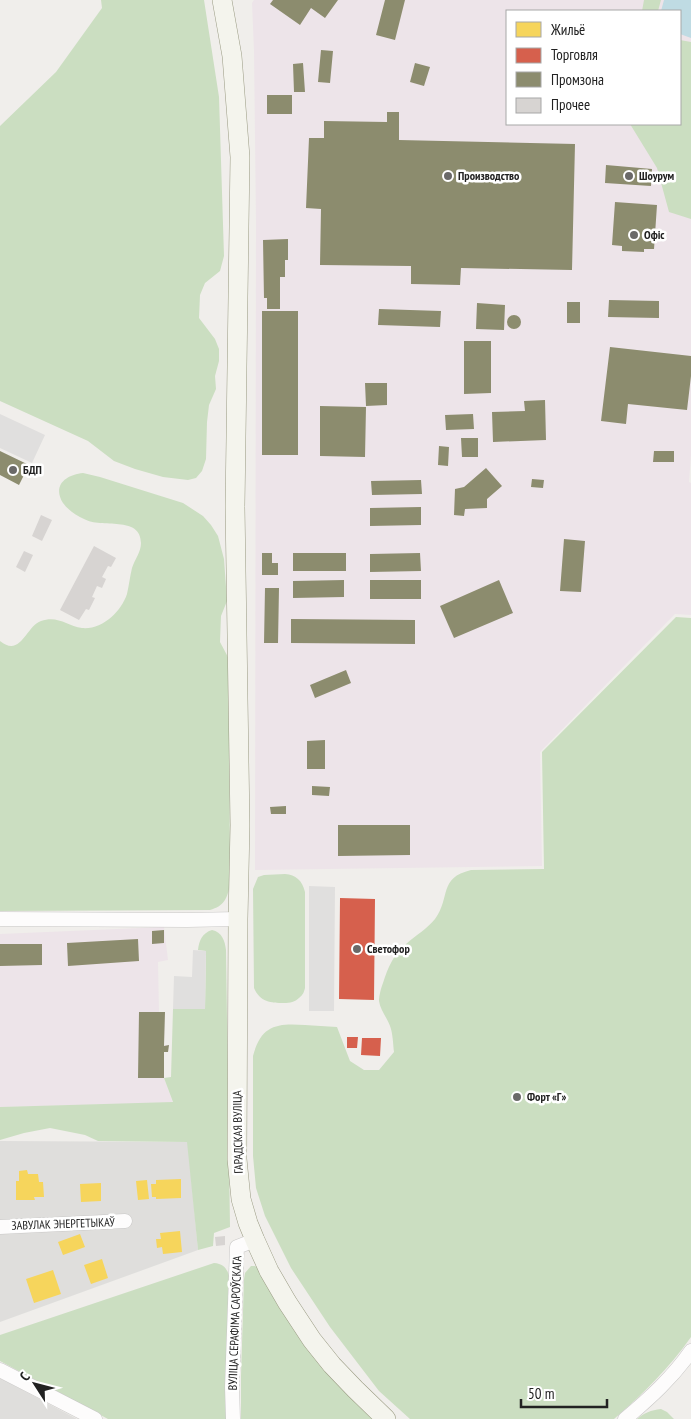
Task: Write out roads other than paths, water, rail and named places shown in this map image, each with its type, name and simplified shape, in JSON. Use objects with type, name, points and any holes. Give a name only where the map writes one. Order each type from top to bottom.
[{"type":"main road","name":"ГАРАДСКАЯ ВУЛІЦА","points":[[222,0],[232,56],[240,157],[235,507],[240,825],[237,1159],[241,1199],[248,1222],[269,1271],[312,1340],[355,1390],[386,1419]]},
{"type":"street","points":[[0,919],[187,920],[238,918]]},
{"type":"street","name":"ЗАВУЛАК ЭНЕРГЕТЫКАЎ","points":[[0,1226],[125,1221]]},
{"type":"street","name":"ВУЛІЦА СЕРАФІМА САРОЎСКАГА","points":[[233,1419],[232,1387],[237,1247],[255,1240]]},
{"type":"street","points":[[625,1419],[650,1398],[673,1374],[691,1350]]},
{"type":"street","points":[[0,1370],[95,1419]]},
{"type":"water","points":[[664,0],[691,0],[691,38],[681,34],[681,10],[661,10]]},
{"type":"place","name":"Производство","points":[[448,176]]},
{"type":"place","name":"Шоурум","points":[[629,176]]},
{"type":"place","name":"Офіс","points":[[634,235]]},
{"type":"place","name":"БДП","points":[[13,470]]},
{"type":"place","name":"Светофор","points":[[357,949]]},
{"type":"place","name":"Форт «Г»","points":[[517,1097]]}]
